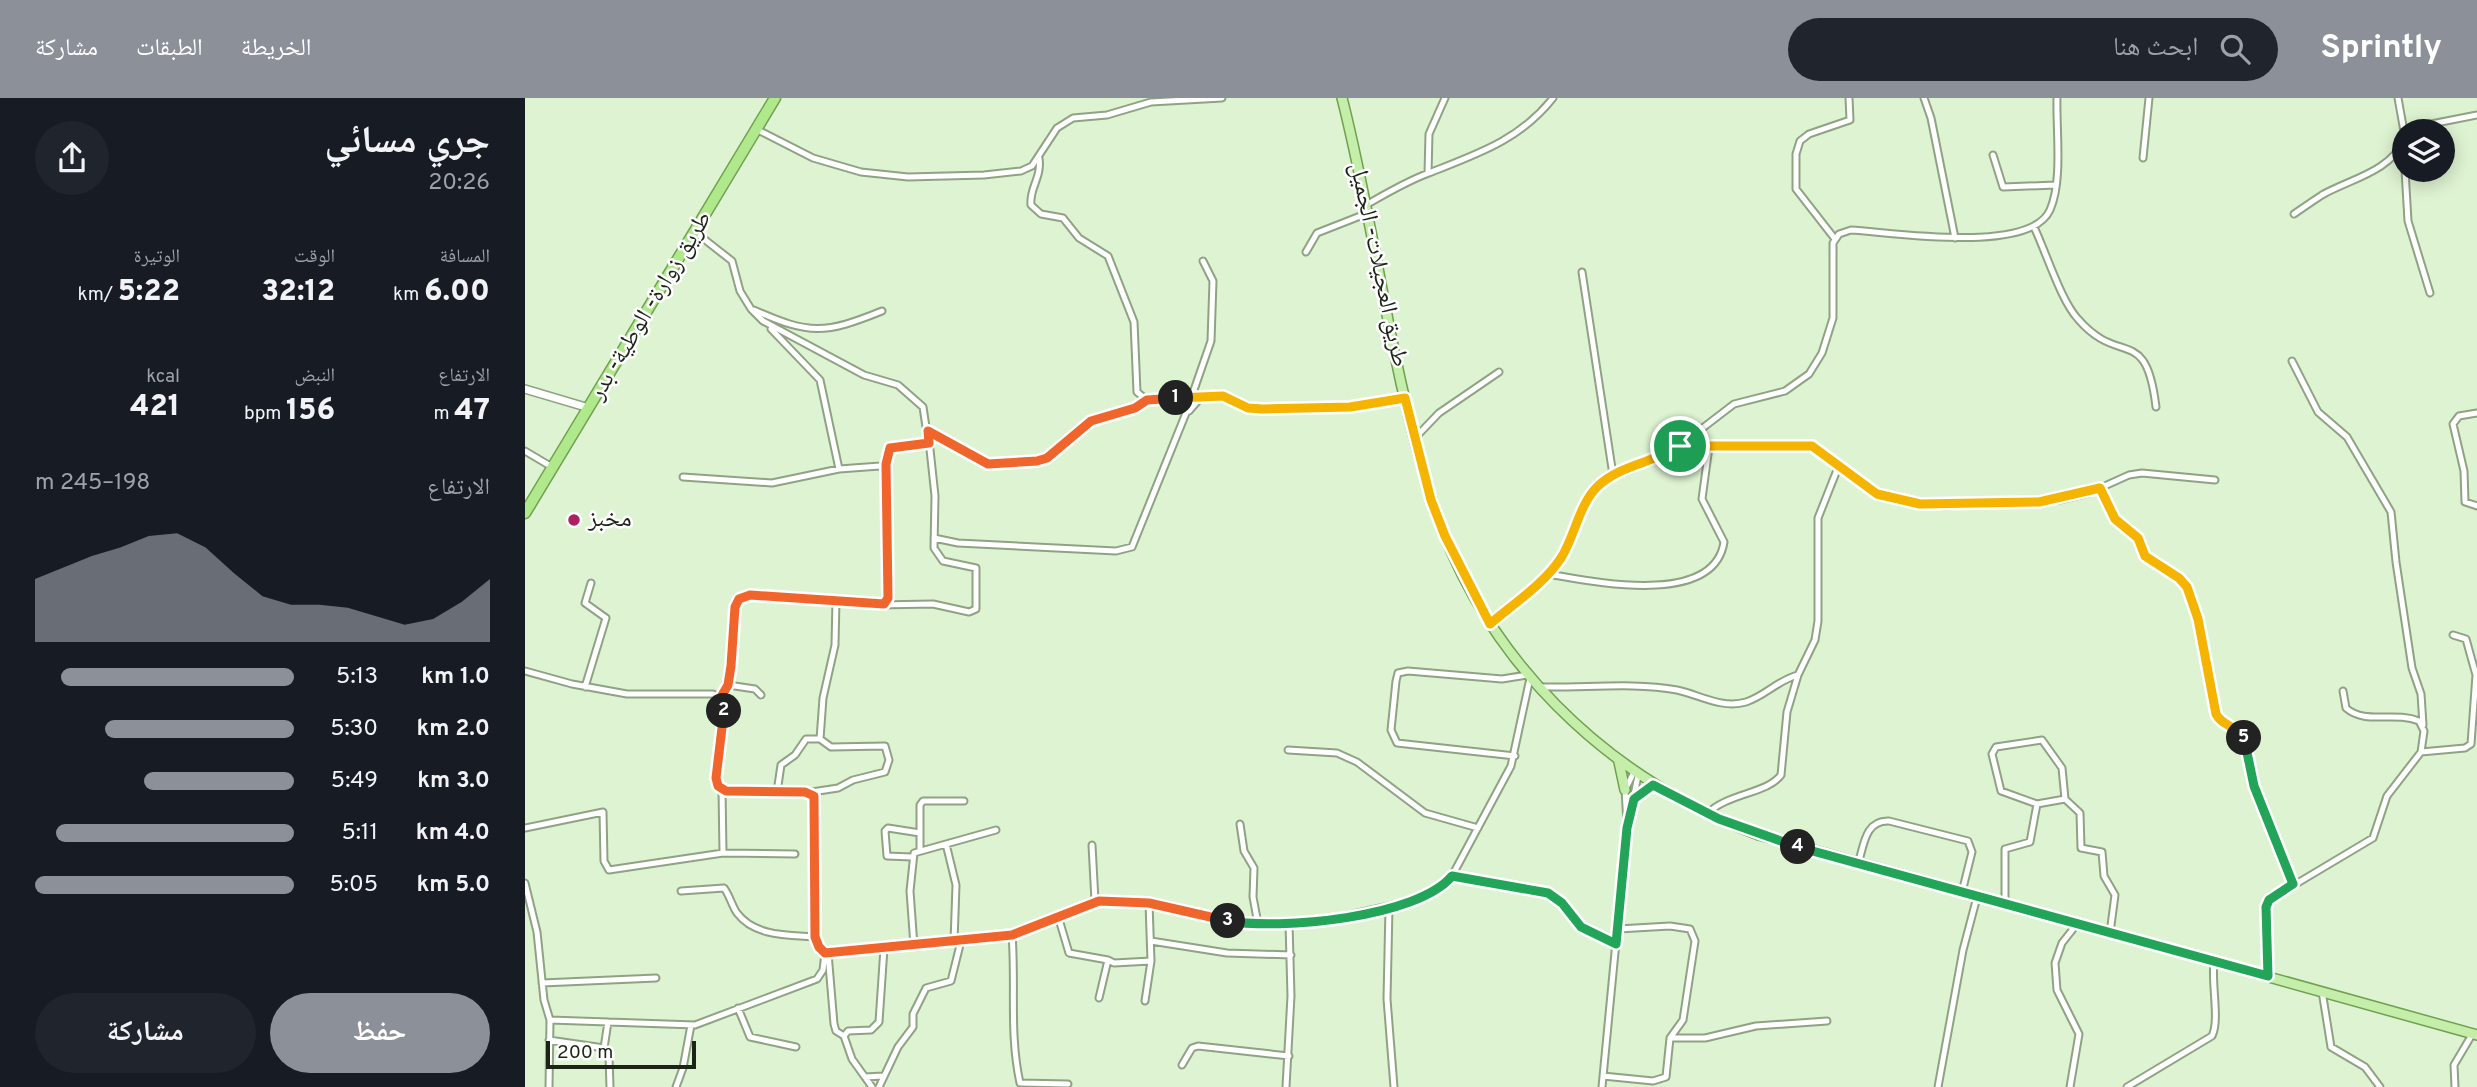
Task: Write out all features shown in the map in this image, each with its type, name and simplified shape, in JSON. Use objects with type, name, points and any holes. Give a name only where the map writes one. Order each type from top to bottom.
[{"type":"highway","name":"طريق زوارة- الوطية- بدر","points":[[525,513],[775,98]]},
{"type":"main road","name":"طريق العجيلات- الجميل","points":[[1342,98],[1405,398],[1445,536],[1490,624],[1528,677],[1578,728],[1619,762],[1653,785],[1707,814],[1772,839],[2475,1034]]},
{"type":"main road","points":[[1619,762],[1625,790]]},
{"type":"main road","points":[[1634,799],[1653,785]]},
{"type":"street","points":[[756,129],[813,158],[882,175],[1000,174],[1028,169],[1039,158],[1057,128],[1073,118],[1107,115],[1151,102],[1222,98]]},
{"type":"street","points":[[1428,173],[1429,134],[1445,98]]},
{"type":"street","points":[[1306,252],[1317,233],[1367,209],[1428,173],[1479,155],[1513,137],[1535,119],[1553,98]]},
{"type":"street","points":[[1490,624],[1548,574],[1568,545],[1592,492],[1613,475],[1660,457],[1680,446],[1724,409],[1795,387],[1815,367],[1833,318],[1835,239],[1796,189],[1796,154],[1800,141],[1809,134],[1850,120],[1849,98]]},
{"type":"street","points":[[1924,98],[1931,118],[1955,237]]},
{"type":"street","points":[[1835,239],[1850,230],[1955,237],[1994,236],[2034,227],[2051,209],[2055,185],[2057,98]]},
{"type":"street","points":[[2143,158],[2149,98]]},
{"type":"street","points":[[2398,98],[2402,119]]},
{"type":"street","points":[[2455,119],[2477,115]]},
{"type":"street","points":[[1993,155],[2003,187],[2055,185]]},
{"type":"street","points":[[2294,214],[2323,194],[2378,167],[2392,156]]},
{"type":"street","points":[[1039,158],[1041,174],[1031,197],[1031,205],[1041,214],[1063,218],[1079,239],[1108,256],[1134,322],[1137,392],[1135,408]]},
{"type":"street","points":[[2406,182],[2408,221],[2430,293]]},
{"type":"street","points":[[2034,227],[2077,319],[2101,340],[2130,349],[2144,358],[2150,369],[2156,407]]},
{"type":"street","points":[[695,232],[733,261],[740,291],[751,309],[820,380],[839,470]]},
{"type":"street","points":[[934,538],[1014,546],[1129,550],[1186,413],[1212,335],[1213,281],[1203,261]]},
{"type":"street","points":[[1582,272],[1613,475]]},
{"type":"street","points":[[751,309],[794,327],[819,330],[848,324],[882,311]]},
{"type":"street","points":[[723,853],[722,789],[716,778],[724,709],[721,697],[728,685],[735,607],[739,599],[750,595],[933,604],[969,612],[976,609],[977,570],[970,565],[943,561],[935,552],[935,496],[923,407],[898,385],[864,375],[770,326]]},
{"type":"street","points":[[2268,976],[2266,907],[2269,900],[2373,838],[2387,796],[2421,752],[2424,725],[2421,694],[2412,668],[2396,562],[2392,512],[2347,438],[2318,412],[2292,361]]},
{"type":"street","points":[[1415,438],[1439,413],[1499,372]]},
{"type":"street","points":[[525,389],[589,408]]},
{"type":"street","points":[[1137,392],[1147,400]]},
{"type":"street","points":[[1186,413],[1202,396]]},
{"type":"street","points":[[928,431],[988,464],[1037,461],[1047,458],[1091,421],[1135,408],[1147,400],[1228,396],[1248,408],[1262,409],[1350,407],[1405,398]]},
{"type":"street","points":[[2477,413],[2459,416],[2453,424],[2464,471],[2465,502],[2477,506]]},
{"type":"street","points":[[886,601],[887,452],[892,446],[929,443]]},
{"type":"street","points":[[1680,446],[1812,446],[1883,497],[1920,504],[2039,502],[2100,488],[2129,475],[2142,473],[2215,480]]},
{"type":"street","points":[[1548,574],[1637,587],[1685,580],[1710,568],[1724,542],[1702,499],[1709,447]]},
{"type":"street","points":[[525,451],[552,467]]},
{"type":"street","points":[[683,477],[772,483],[886,464]]},
{"type":"street","points":[[1707,814],[1726,799],[1772,783],[1781,775],[1787,712],[1798,675],[1815,640],[1818,621],[1818,518],[1839,466]]},
{"type":"street","points":[[2100,488],[2115,519],[2138,538],[2145,556],[2179,578],[2187,587],[2198,619],[2216,714],[2219,719],[2240,732],[2247,741],[2254,786],[2293,884]]},
{"type":"street","points":[[585,687],[606,618],[585,603],[591,583]]},
{"type":"street","points":[[820,739],[823,698],[835,645],[836,600]]},
{"type":"street","points":[[2421,752],[2465,748],[2471,744],[2475,669],[2466,639],[2453,635]]},
{"type":"street","points":[[525,671],[585,687],[627,694],[713,694],[721,697]]},
{"type":"street","points":[[812,793],[815,799],[815,937],[819,947],[827,953],[1012,935],[1095,901],[1149,903],[1229,921],[1258,924],[1289,923],[1389,908],[1434,893],[1452,876],[1515,756],[1528,677],[1502,679],[1400,672],[1396,677],[1391,730],[1397,743],[1515,756]]},
{"type":"street","points":[[1539,687],[1667,689],[1712,701],[1738,703],[1747,702],[1777,682],[1798,675]]},
{"type":"street","points":[[728,685],[755,689],[761,695]]},
{"type":"street","points":[[2343,691],[2346,708],[2358,716],[2408,716],[2424,725]]},
{"type":"street","points":[[722,789],[777,792],[812,793],[838,788],[852,780],[880,775],[889,766],[884,746],[831,747],[820,739],[804,740],[795,755],[781,765],[777,792]]},
{"type":"street","points":[[2065,799],[2037,804],[2001,791],[1992,754],[1996,747],[2042,740],[2062,768],[2065,799],[2081,813],[2081,848],[2105,855],[2104,876],[2115,895],[2110,933]]},
{"type":"street","points":[[1288,750],[1337,752],[1357,762],[1425,813],[1478,828]]},
{"type":"street","points":[[1602,1087],[1627,828],[1625,790],[1636,774]]},
{"type":"street","points":[[1627,828],[1634,799],[1636,774]]},
{"type":"street","points":[[920,849],[920,805],[923,801],[964,801]]},
{"type":"street","points":[[2005,904],[2005,849],[2030,842],[2037,804]]},
{"type":"street","points":[[525,828],[602,811],[604,861],[609,870],[723,853],[795,854]]},
{"type":"street","points":[[1857,864],[1870,827],[1876,822],[1889,821],[1968,841],[1972,852],[1962,893]]},
{"type":"street","points":[[1240,824],[1244,851],[1254,868],[1253,897],[1258,924]]},
{"type":"street","points":[[912,857],[887,856],[885,831],[888,828],[920,833]]},
{"type":"street","points":[[914,946],[910,891],[912,857],[920,849],[996,830]]},
{"type":"street","points":[[879,1087],[904,1037],[913,1027],[913,1014],[926,988],[951,981],[957,941],[956,886],[946,844]]},
{"type":"street","points":[[1092,845],[1095,901]]},
{"type":"street","points":[[1452,876],[1548,893],[1562,903],[1581,927],[1616,944]]},
{"type":"street","points":[[525,883],[537,932],[541,983],[549,1020],[549,1087]]},
{"type":"street","points":[[681,891],[724,888],[735,910],[750,924],[771,934],[815,937]]},
{"type":"street","points":[[1938,1087],[1963,950],[1977,897]]},
{"type":"street","points":[[1145,1001],[1151,961],[1149,903]]},
{"type":"street","points":[[1389,908],[1387,999],[1394,1087]]},
{"type":"street","points":[[1058,916],[1069,953],[1114,963],[1151,961]]},
{"type":"street","points":[[1286,1087],[1291,955],[1289,923]]},
{"type":"street","points":[[2070,1087],[2079,1034],[2057,990],[2055,963],[2062,943],[2077,924]]},
{"type":"street","points":[[1603,1076],[1663,1079],[1669,1069],[1670,1038],[1684,1015],[1695,941],[1693,932],[1678,926],[1618,929]]},
{"type":"street","points":[[1012,935],[1014,980],[1011,1020],[1020,1083],[1068,1084]]},
{"type":"street","points":[[1151,941],[1227,953],[1291,955]]},
{"type":"street","points":[[872,1087],[846,1049],[844,1036],[848,1031],[871,1030],[879,1021],[884,948]]},
{"type":"street","points":[[549,1020],[691,1025],[817,979],[823,970],[827,953]]},
{"type":"street","points":[[827,953],[834,1024],[836,1031],[844,1036]]},
{"type":"street","points":[[1099,998],[1108,960]]},
{"type":"street","points":[[2127,1087],[2212,1036],[2216,1015],[2211,990],[2214,961]]},
{"type":"street","points":[[541,983],[656,978]]},
{"type":"street","points":[[2322,991],[2331,1047],[2365,1067],[2380,1087]]},
{"type":"street","points":[[738,1008],[750,1037],[796,1047]]},
{"type":"street","points":[[1670,1038],[1705,1038],[1756,1026],[1827,1021]]},
{"type":"street","points":[[608,1022],[604,1048],[609,1057],[610,1087]]},
{"type":"street","points":[[675,1087],[683,1068],[691,1025]]},
{"type":"street","points":[[2455,1087],[2454,1065],[2475,1034]]},
{"type":"street","points":[[549,1040],[604,1048]]},
{"type":"street","points":[[1182,1065],[1192,1048],[1198,1046],[1289,1056]]},
{"type":"street","points":[[865,1077],[883,1076]]},
{"type":"place","name":"مخبز","points":[[574,520]]},
{"type":"route","points":[[1216,395],[1232,398],[1248,408],[1262,409],[1350,407],[1405,398],[1431,500],[1459,568],[1490,624],[1548,574],[1568,545],[1592,492],[1598,486],[1613,475],[1670,453],[1680,446],[1812,446],[1877,494],[1896,501],[1920,504],[1955,506],[2039,502],[2059,500],[2100,488],[2115,519],[2138,538],[2145,556],[2171,572],[2187,587],[2198,619],[2216,714],[2226,724],[2236,728],[2247,741],[2254,786],[2293,884],[2276,894],[2266,907],[2268,976],[1784,843],[1707,814],[1653,785],[1641,791],[1634,799],[1627,828],[1616,944],[1581,927],[1562,903],[1548,893],[1452,876],[1440,889],[1425,898],[1322,921],[1248,924],[1149,903],[1099,901],[1012,935],[825,953],[815,937],[813,794],[726,791],[718,786],[716,778],[724,709],[721,697],[728,685],[731,666],[736,602],[743,596],[750,595],[884,604],[888,598],[887,452],[894,446],[929,443],[928,431],[988,464],[996,465],[1047,458],[1085,424],[1135,408],[1147,400],[1216,395]]}]
